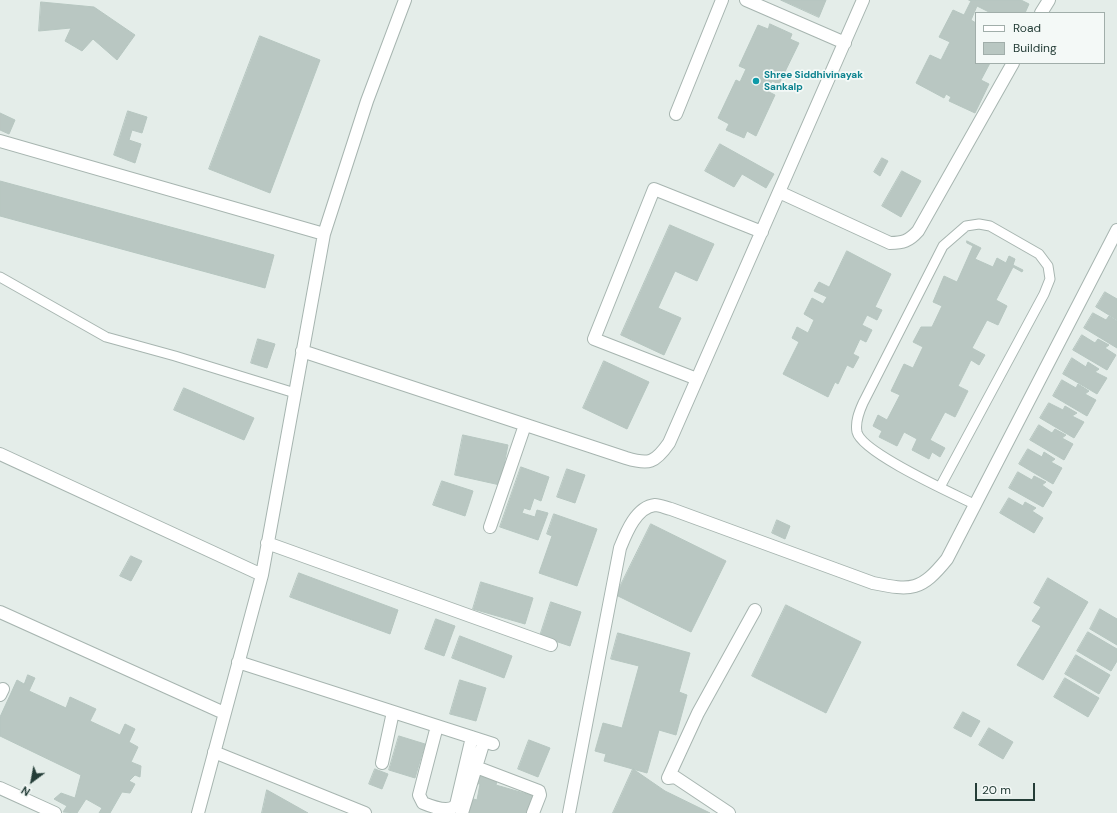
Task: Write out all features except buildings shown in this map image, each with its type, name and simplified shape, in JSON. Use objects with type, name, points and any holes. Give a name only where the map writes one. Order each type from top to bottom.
[{"type":"street","points":[[198,813],[262,575],[324,234],[367,101],[405,0]]},
{"type":"street","points":[[676,114],[722,0]]},
{"type":"street","points":[[746,0],[845,43]]},
{"type":"street","points":[[302,351],[642,463],[652,462],[661,454],[669,443],[863,0]]},
{"type":"street","points":[[1042,12],[1049,0]]},
{"type":"street","points":[[779,192],[890,243],[900,243],[910,240],[918,231],[1012,64]]},
{"type":"street","points":[[0,141],[324,234]]},
{"type":"street","points":[[697,378],[594,339],[654,189],[762,232]]},
{"type":"street","points":[[569,813],[620,548],[626,534],[644,509],[656,505],[671,509],[873,583],[894,587],[917,587],[932,578],[947,559],[1117,230]]},
{"type":"street","points":[[490,527],[525,425]]},
{"type":"street","points":[[0,454],[262,575]]},
{"type":"street","points":[[267,543],[552,645]]},
{"type":"street","points":[[729,813],[674,777],[668,778],[698,713],[756,610]]},
{"type":"street","points":[[0,612],[224,713]]},
{"type":"street","points":[[238,662],[483,741]]},
{"type":"street","points":[[382,763],[393,712]]},
{"type":"street","points":[[437,726],[419,795],[422,804],[449,812],[454,810],[483,741]]},
{"type":"street","points":[[462,813],[483,741]]},
{"type":"street","points":[[214,752],[365,813]]},
{"type":"street","points":[[476,767],[539,791],[540,795],[532,813]]},
{"type":"street","points":[[0,788],[55,813]]},
{"type":"lane","points":[[940,488],[1044,294],[1050,279],[1048,266],[1039,254],[990,226],[979,224],[966,226],[943,246],[863,403],[857,418],[857,433],[863,442],[875,453],[940,488],[976,505]]},
{"type":"lane","points":[[0,277],[106,337],[295,392]]},
{"type":"place","name":"Shree Siddhivinayak Sankalp","points":[[756,81]]}]
